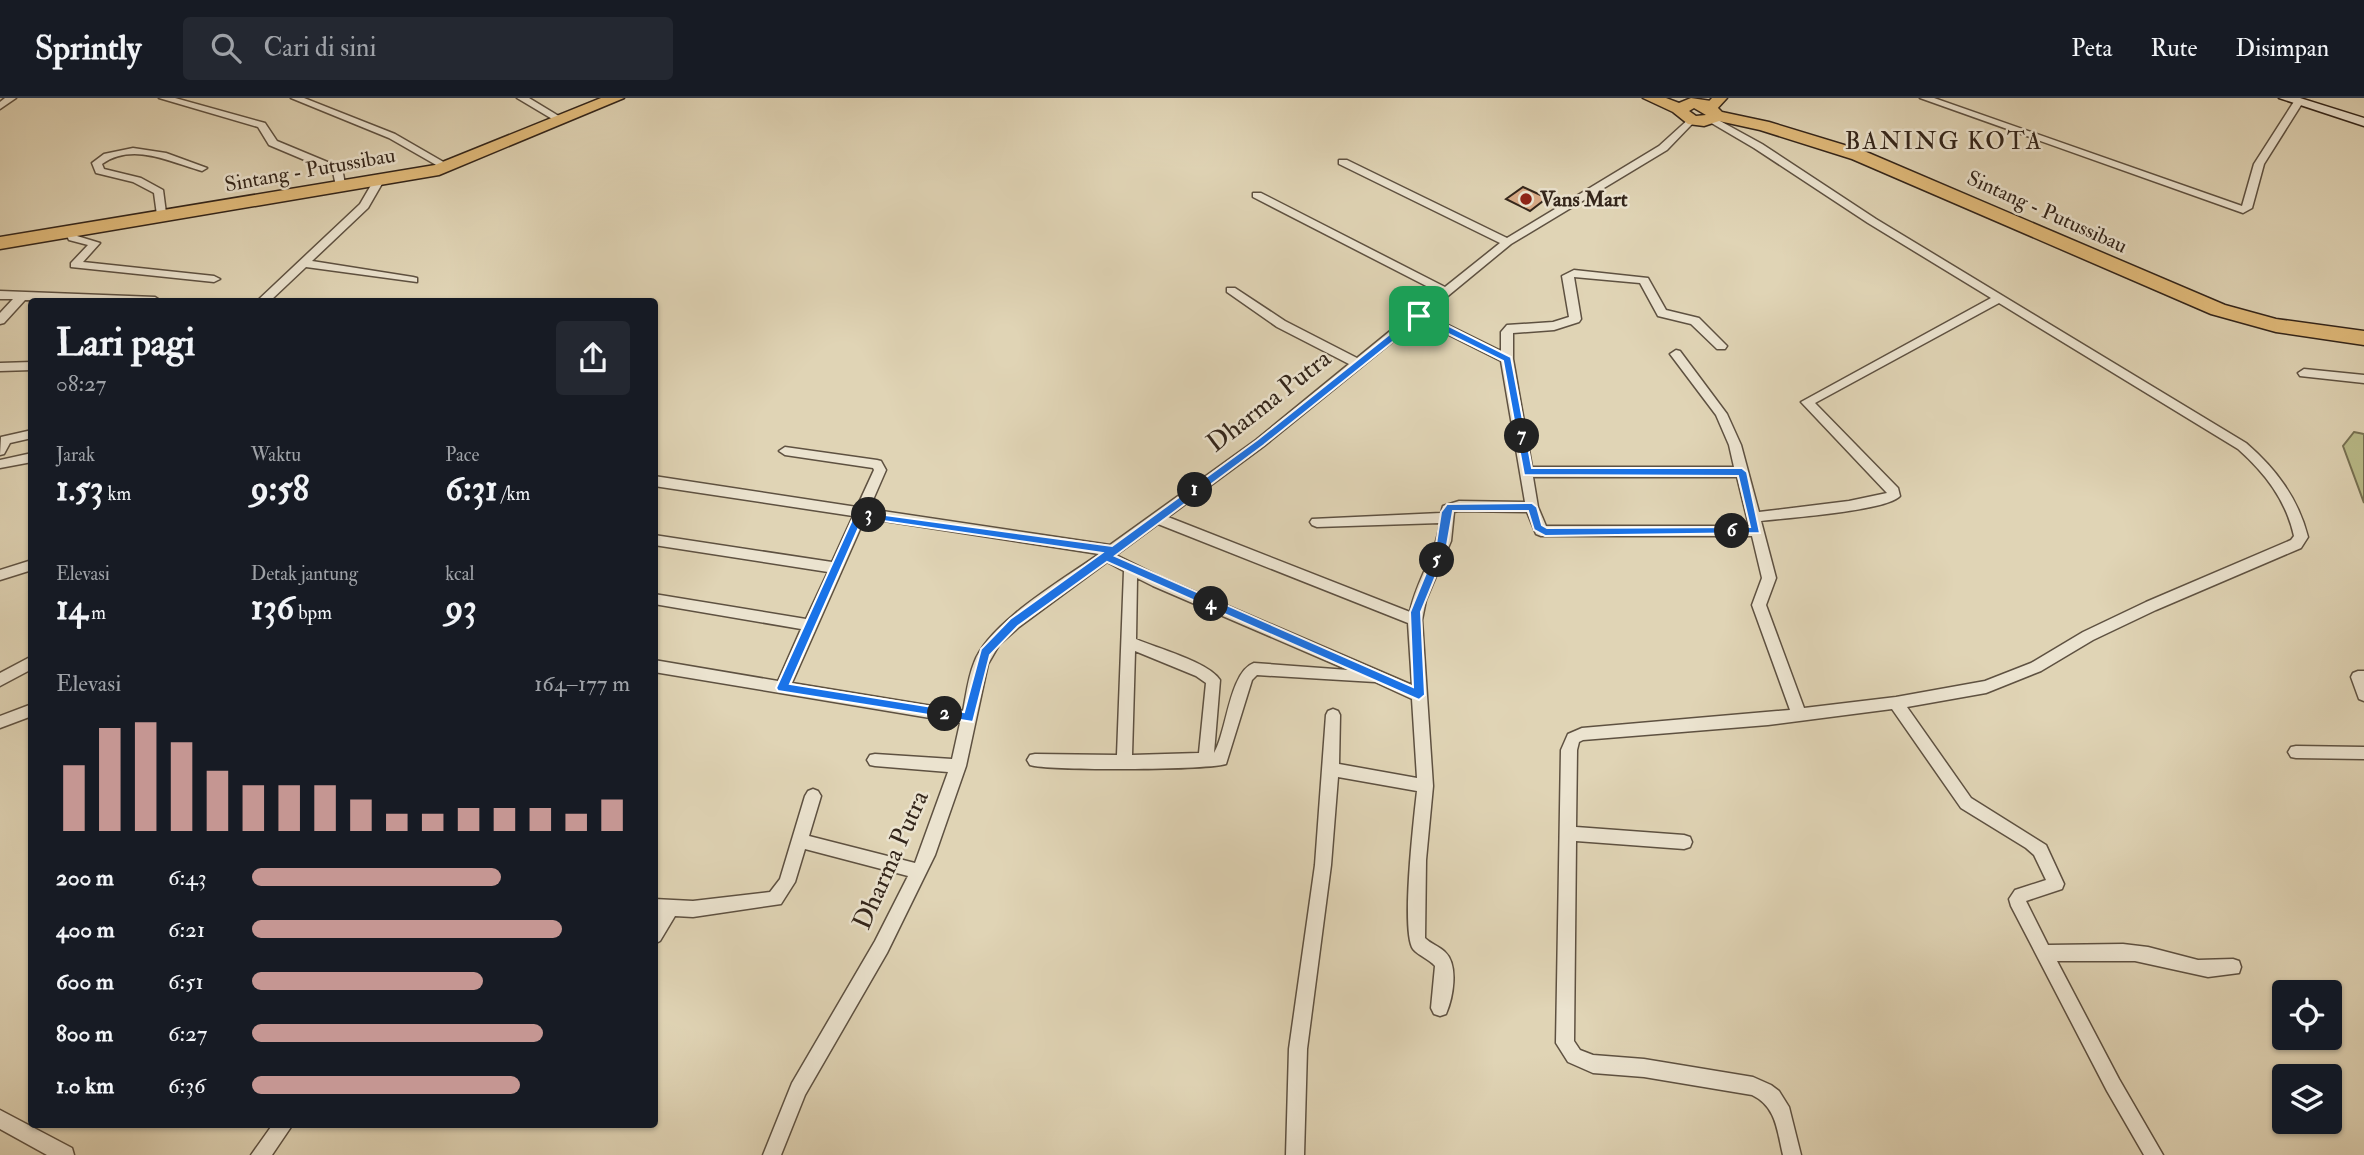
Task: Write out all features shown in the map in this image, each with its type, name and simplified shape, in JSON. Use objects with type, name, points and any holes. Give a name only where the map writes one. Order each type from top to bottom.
[{"type":"highway","name":"Sintang - Putussibau","points":[[0,241],[378,183],[450,167],[559,120],[602,98]]},
{"type":"highway","name":"Sintang - Putussibau","points":[[0,241],[340,184],[442,164],[616,98]]},
{"type":"highway","name":"Sintang - Putussibau","points":[[1651,98],[1701,106],[1858,156],[2181,296],[2263,323],[2364,338]]},
{"type":"street","points":[[0,106],[11,98]]},
{"type":"street","points":[[164,98],[262,125],[273,142],[338,170],[340,184]]},
{"type":"street","points":[[296,98],[392,136],[442,164]]},
{"type":"street","points":[[522,98],[559,120]]},
{"type":"street","points":[[1926,98],[2221,205],[2243,210],[2247,208],[2259,164],[2292,100],[2364,122]]},
{"type":"street","points":[[1701,106],[1862,215],[2242,446],[2265,465],[2275,478],[2299,527],[2301,537],[2296,544],[2151,606],[2004,681],[1951,694],[1896,703],[1799,715],[1578,735],[1573,738],[1569,750],[1567,833],[1565,1043],[1569,1051],[1593,1064],[1644,1068],[1753,1086],[1769,1092],[1779,1101],[1792,1155]]},
{"type":"street","name":"Dharma Putra","points":[[772,1155],[798,1089],[849,1004],[919,871],[958,766],[981,663],[994,641],[1156,518],[1261,443],[1507,242],[1671,143],[1701,106]]},
{"type":"street","points":[[1758,146],[1766,136],[1783,131]]},
{"type":"street","points":[[161,212],[159,192],[151,186],[100,171],[97,163],[117,152],[132,151],[202,168]]},
{"type":"street","points":[[1343,162],[1507,242]]},
{"type":"street","points":[[266,298],[305,263],[333,232],[364,206],[378,183]]},
{"type":"street","points":[[1256,195],[1445,290]]},
{"type":"street","points":[[70,232],[73,238],[94,243],[75,265],[214,279]]},
{"type":"street","points":[[305,263],[413,280]]},
{"type":"street","points":[[1721,346],[1695,321],[1662,313],[1644,280],[1574,273],[1568,276],[1575,319],[1554,326],[1511,328],[1507,332],[1507,359],[1532,507],[1538,527],[1545,532],[1755,524],[1894,495],[1807,402],[2000,298]]},
{"type":"street","points":[[1231,290],[1281,324],[1359,364]]},
{"type":"street","points":[[0,295],[89,298]]},
{"type":"street","points":[[0,320],[23,295]]},
{"type":"street","points":[[1419,316],[1507,359]]},
{"type":"street","points":[[1676,354],[1721,414],[1735,445],[1770,583],[1760,601],[1760,611],[1799,715]]},
{"type":"street","points":[[0,367],[28,366]]},
{"type":"street","points":[[2304,373],[2364,379]]},
{"type":"street","points":[[2,444],[28,435]]},
{"type":"street","points":[[782,688],[880,470],[877,464],[785,451]]},
{"type":"street","points":[[0,464],[28,458]]},
{"type":"street","points":[[1527,472],[1742,472]]},
{"type":"street","points":[[658,482],[1110,554],[1131,569],[1419,695]]},
{"type":"street","points":[[1440,1008],[1444,967],[1438,955],[1422,948],[1417,939],[1418,860],[1425,786],[1415,620],[1419,600],[1444,541],[1448,509],[1459,506],[1532,507]]},
{"type":"street","points":[[1156,518],[1415,620]]},
{"type":"street","points":[[1317,522],[1447,518]]},
{"type":"street","points":[[658,541],[837,568]]},
{"type":"street","points":[[0,575],[28,566]]},
{"type":"street","points":[[1124,762],[1131,569]]},
{"type":"street","points":[[658,600],[810,625]]},
{"type":"street","points":[[1127,642],[1201,672],[1213,680],[1206,760]]},
{"type":"street","points":[[0,680],[28,664]]},
{"type":"street","points":[[658,667],[968,718]]},
{"type":"street","points":[[1035,760],[1124,762],[1206,760],[1223,756],[1246,677],[1254,669],[1383,679]]},
{"type":"street","points":[[2364,677],[2358,677],[2359,688],[2364,695]]},
{"type":"street","points":[[1896,703],[1966,803],[2040,850],[2056,884],[2017,898],[2154,1155]]},
{"type":"street","points":[[0,722],[28,712]]},
{"type":"street","points":[[1295,1155],[1298,1049],[1323,865],[1333,715]]},
{"type":"street","points":[[2296,752],[2364,753]]},
{"type":"street","points":[[875,760],[958,766]]},
{"type":"street","points":[[1331,769],[1425,786]]},
{"type":"street","points":[[662,908],[775,899],[787,882],[813,796]]},
{"type":"street","points":[[1567,833],[1684,842]]},
{"type":"street","points":[[799,841],[919,871]]},
{"type":"street","points":[[2045,953],[2148,955],[2193,970],[2233,967]]},
{"type":"street","points":[[0,1119],[65,1155]]},
{"type":"street","points":[[260,1155],[281,1128]]},
{"type":"green space","points":[[2354,432],[2364,434],[2364,503],[2343,446]]},
{"type":"building","name":"Vans Mart","points":[[1523,187],[1547,198],[1530,211],[1506,199]]},
{"type":"place","name":"Vans Mart","points":[[1526,199]]},
{"type":"district","name":"BANING KOTA","points":[[1944,141]]},
{"type":"route","points":[[1419,316],[1261,443],[1156,518],[1114,551],[1106,556],[1014,623],[985,653],[968,718],[782,688],[859,514],[1114,551],[1106,556],[1158,582],[1419,695],[1415,612],[1441,551],[1446,532],[1446,512],[1451,507],[1532,507],[1538,527],[1545,532],[1756,531],[1742,472],[1527,472],[1507,359],[1419,316]]}]
